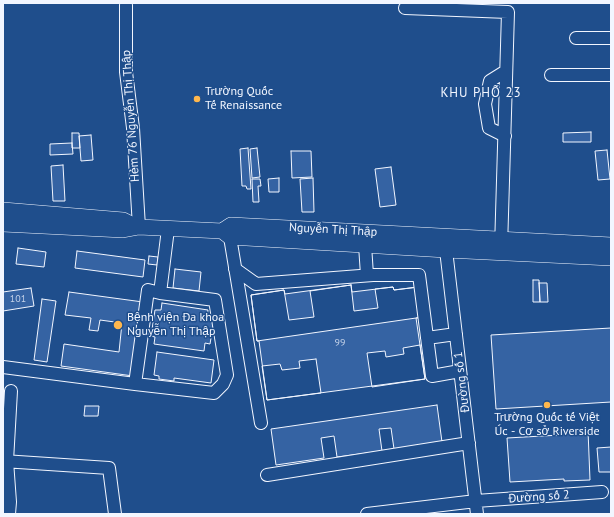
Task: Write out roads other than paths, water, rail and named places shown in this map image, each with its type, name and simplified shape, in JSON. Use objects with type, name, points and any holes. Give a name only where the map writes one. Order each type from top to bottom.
[{"type":"main road","name":"Nguyễn Thị Thập","points":[[3,210],[123,220],[139,227]]},
{"type":"main road","name":"Nguyễn Thị Thập","points":[[3,224],[123,230],[139,227],[365,245],[611,245]]},
{"type":"main road","name":"Nguyễn Thị Thập","points":[[226,234],[231,225],[446,244]]},
{"type":"main road","name":"Nguyễn Thị Thập","points":[[501,246],[611,258]]},
{"type":"street","name":"Hẻm 76 Nguyễn Thị Thập","points":[[126,5],[126,72],[133,128],[139,227]]},
{"type":"street","points":[[405,8],[508,12],[501,246]]},
{"type":"street","points":[[576,38],[611,38]]},
{"type":"street","points":[[505,136],[489,128],[485,104],[490,80],[506,71]]},
{"type":"street","points":[[551,75],[611,75]]},
{"type":"street","points":[[160,293],[168,229]]},
{"type":"street","points":[[226,234],[235,269],[261,423]]},
{"type":"street","name":"Đường số 1","points":[[446,244],[477,514]]},
{"type":"street","points":[[365,245],[367,275]]},
{"type":"street","points":[[235,269],[256,284],[367,275],[419,275],[432,376],[460,371]]},
{"type":"street","points":[[3,367],[135,384],[214,393],[223,384],[227,375],[215,300],[148,290],[135,384]]},
{"type":"street","points":[[427,338],[456,334]]},
{"type":"street","points":[[9,514],[10,502],[5,461],[11,391]]},
{"type":"street","points":[[267,475],[469,443]]},
{"type":"street","points":[[5,461],[110,468],[115,514]]},
{"type":"street","name":"Đường số 2","points":[[368,514],[387,513],[476,501],[602,492]]},
{"type":"place","name":"Trường Quốc Tế Renaissance","points":[[197,99]]},
{"type":"place","name":"Bệnh viện Đa khoa Nguyễn Thị Thập","points":[[118,325]]},
{"type":"place","name":"Trường Quốc tế Việt Úc - Cơ sở Riverside","points":[[547,405]]},
{"type":"district","name":"KHU PHỐ 23","points":[[481,93]]}]
